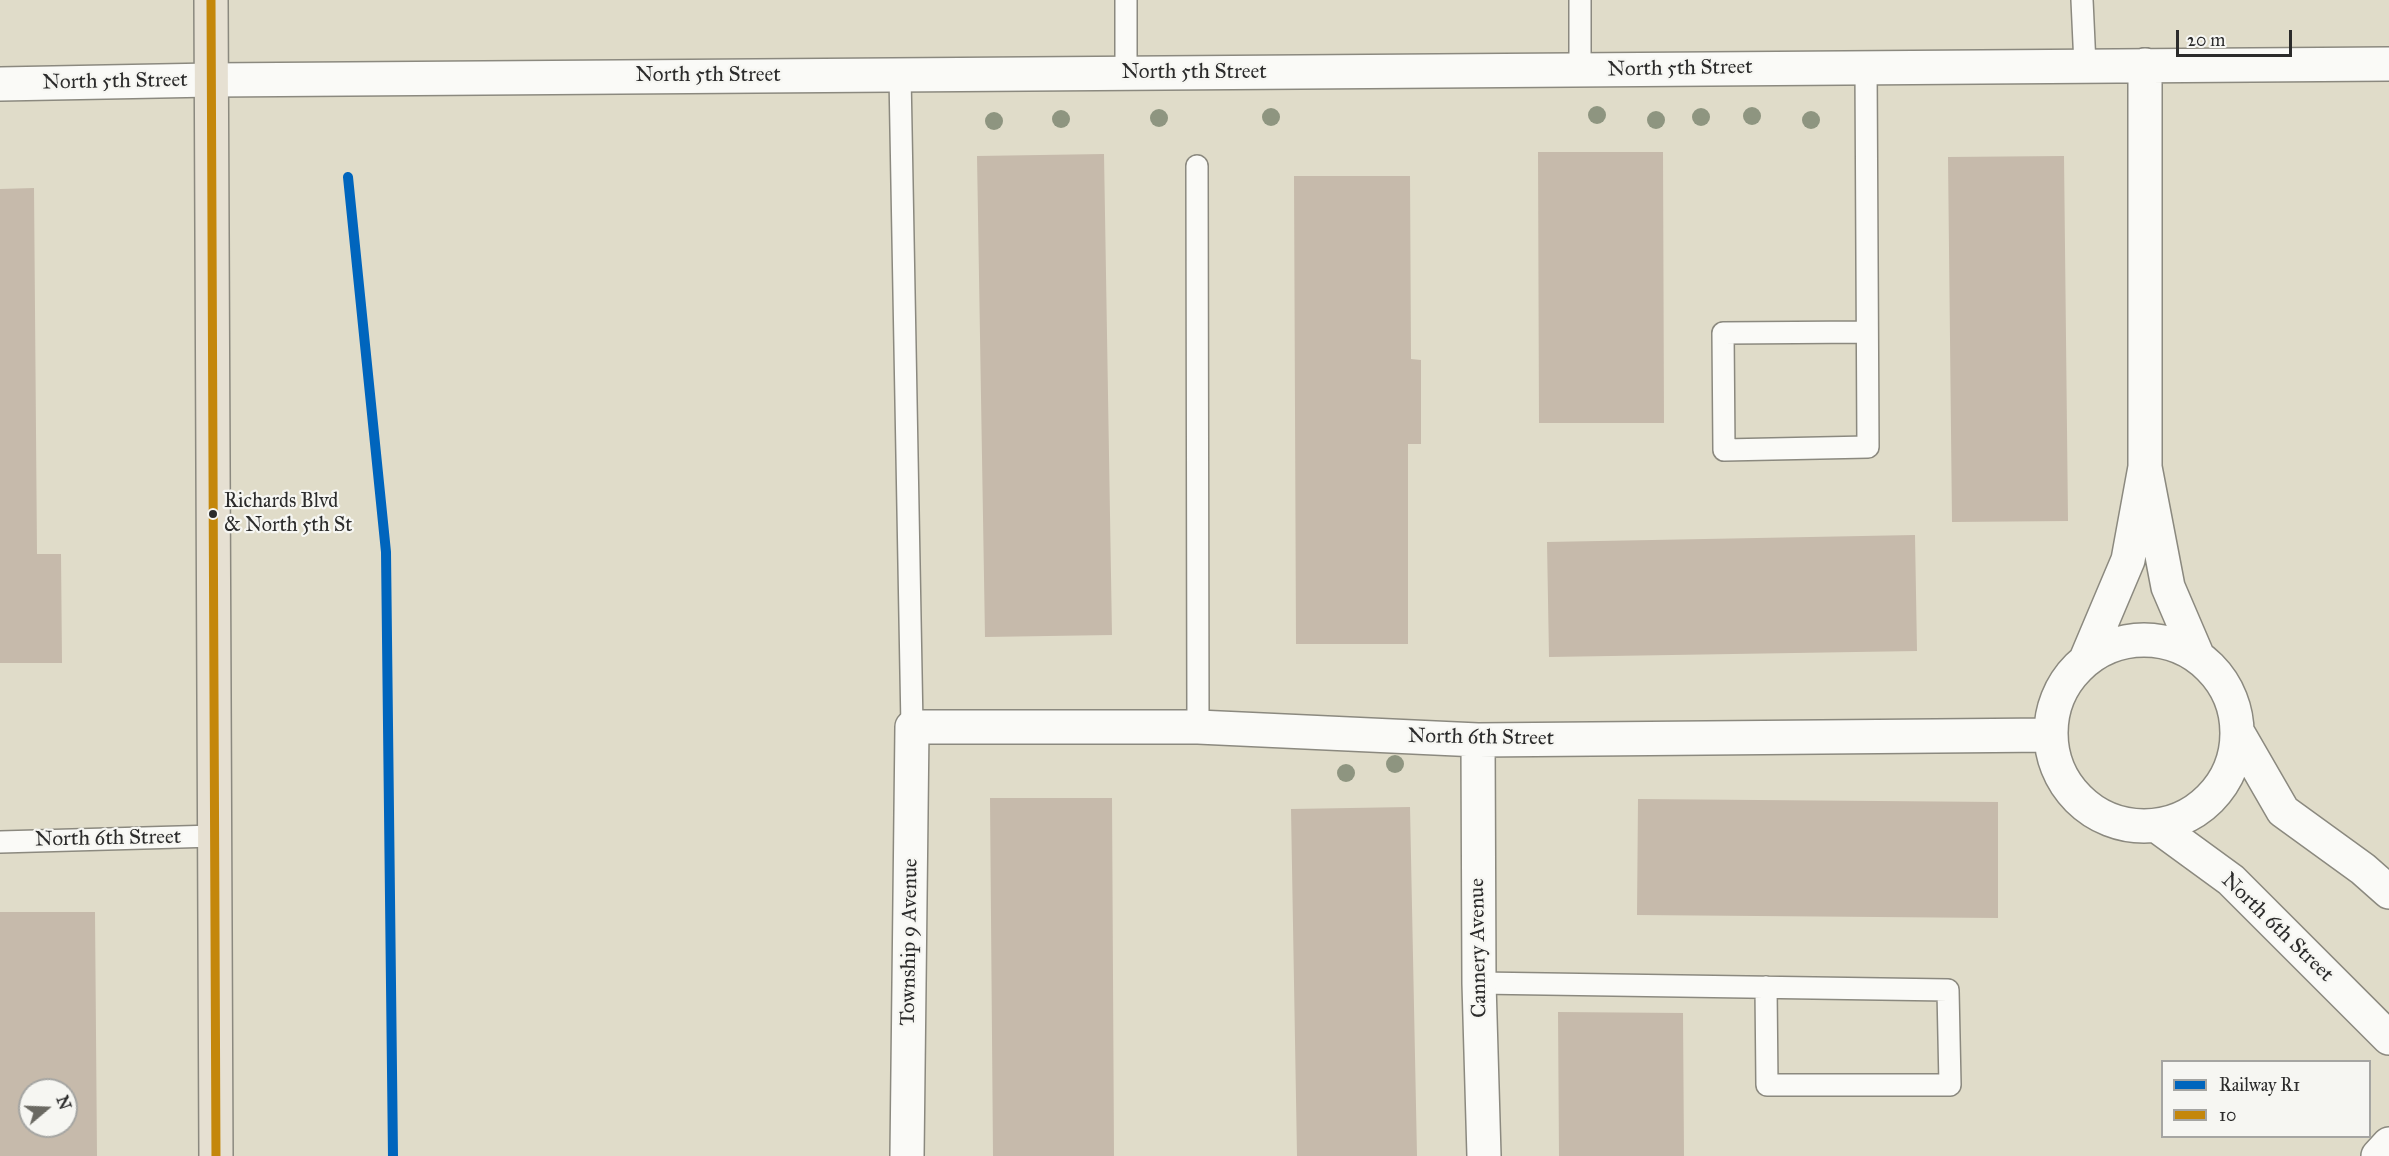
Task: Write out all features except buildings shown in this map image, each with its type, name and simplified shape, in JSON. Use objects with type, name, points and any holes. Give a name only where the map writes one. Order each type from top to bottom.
[{"type":"main road","points":[[211,0],[216,1156]]},
{"type":"street","name":"North 5th Street","points":[[0,84],[212,80],[2389,64]]},
{"type":"street","points":[[2087,657],[2114,644],[2143,639],[2172,643],[2198,657],[2220,678],[2233,704],[2238,734],[2234,760],[2223,784],[2206,804],[2183,819],[2157,826],[2126,826],[2096,814],[2072,793],[2056,766],[2050,735],[2054,705],[2067,679],[2087,657],[2128,561],[2145,467],[2145,65]]},
{"type":"street","points":[[2145,467],[2168,587],[2198,657]]},
{"type":"street","name":"North 6th Street","points":[[912,727],[1198,727],[1478,740],[2050,735]]},
{"type":"street","name":"Township 9 Avenue","points":[[907,1156],[912,727]]},
{"type":"street","points":[[2238,734],[2283,811],[2363,869],[2389,892]]},
{"type":"street","name":"Cannery Avenue","points":[[1478,740],[1479,983],[1484,1156]]},
{"type":"street","name":"North 6th Street","points":[[2157,826],[2231,880],[2389,1038]]},
{"type":"street","points":[[2378,1156],[2389,1144]]},
{"type":"lane","points":[[1126,0],[1126,73]]},
{"type":"lane","points":[[1580,0],[1580,70]]},
{"type":"lane","points":[[2082,0],[2085,65]]},
{"type":"lane","points":[[1866,67],[1868,447],[1724,450],[1723,333],[1867,332]]},
{"type":"lane","points":[[900,75],[912,727]]},
{"type":"lane","points":[[1197,166],[1198,727]]},
{"type":"lane","name":"North 6th Street","points":[[0,842],[215,836]]},
{"type":"lane","points":[[1479,983],[1766,987],[1948,990],[1950,1085],[1767,1085],[1766,987]]},
{"type":"rail line","name":"R1","points":[[348,177],[386,552],[393,1156]]},
{"type":"transit line","name":"10","points":[[211,0],[216,1156]]},
{"type":"place","name":"Richards Blvd & North 5th St","points":[[213,514]]}]
